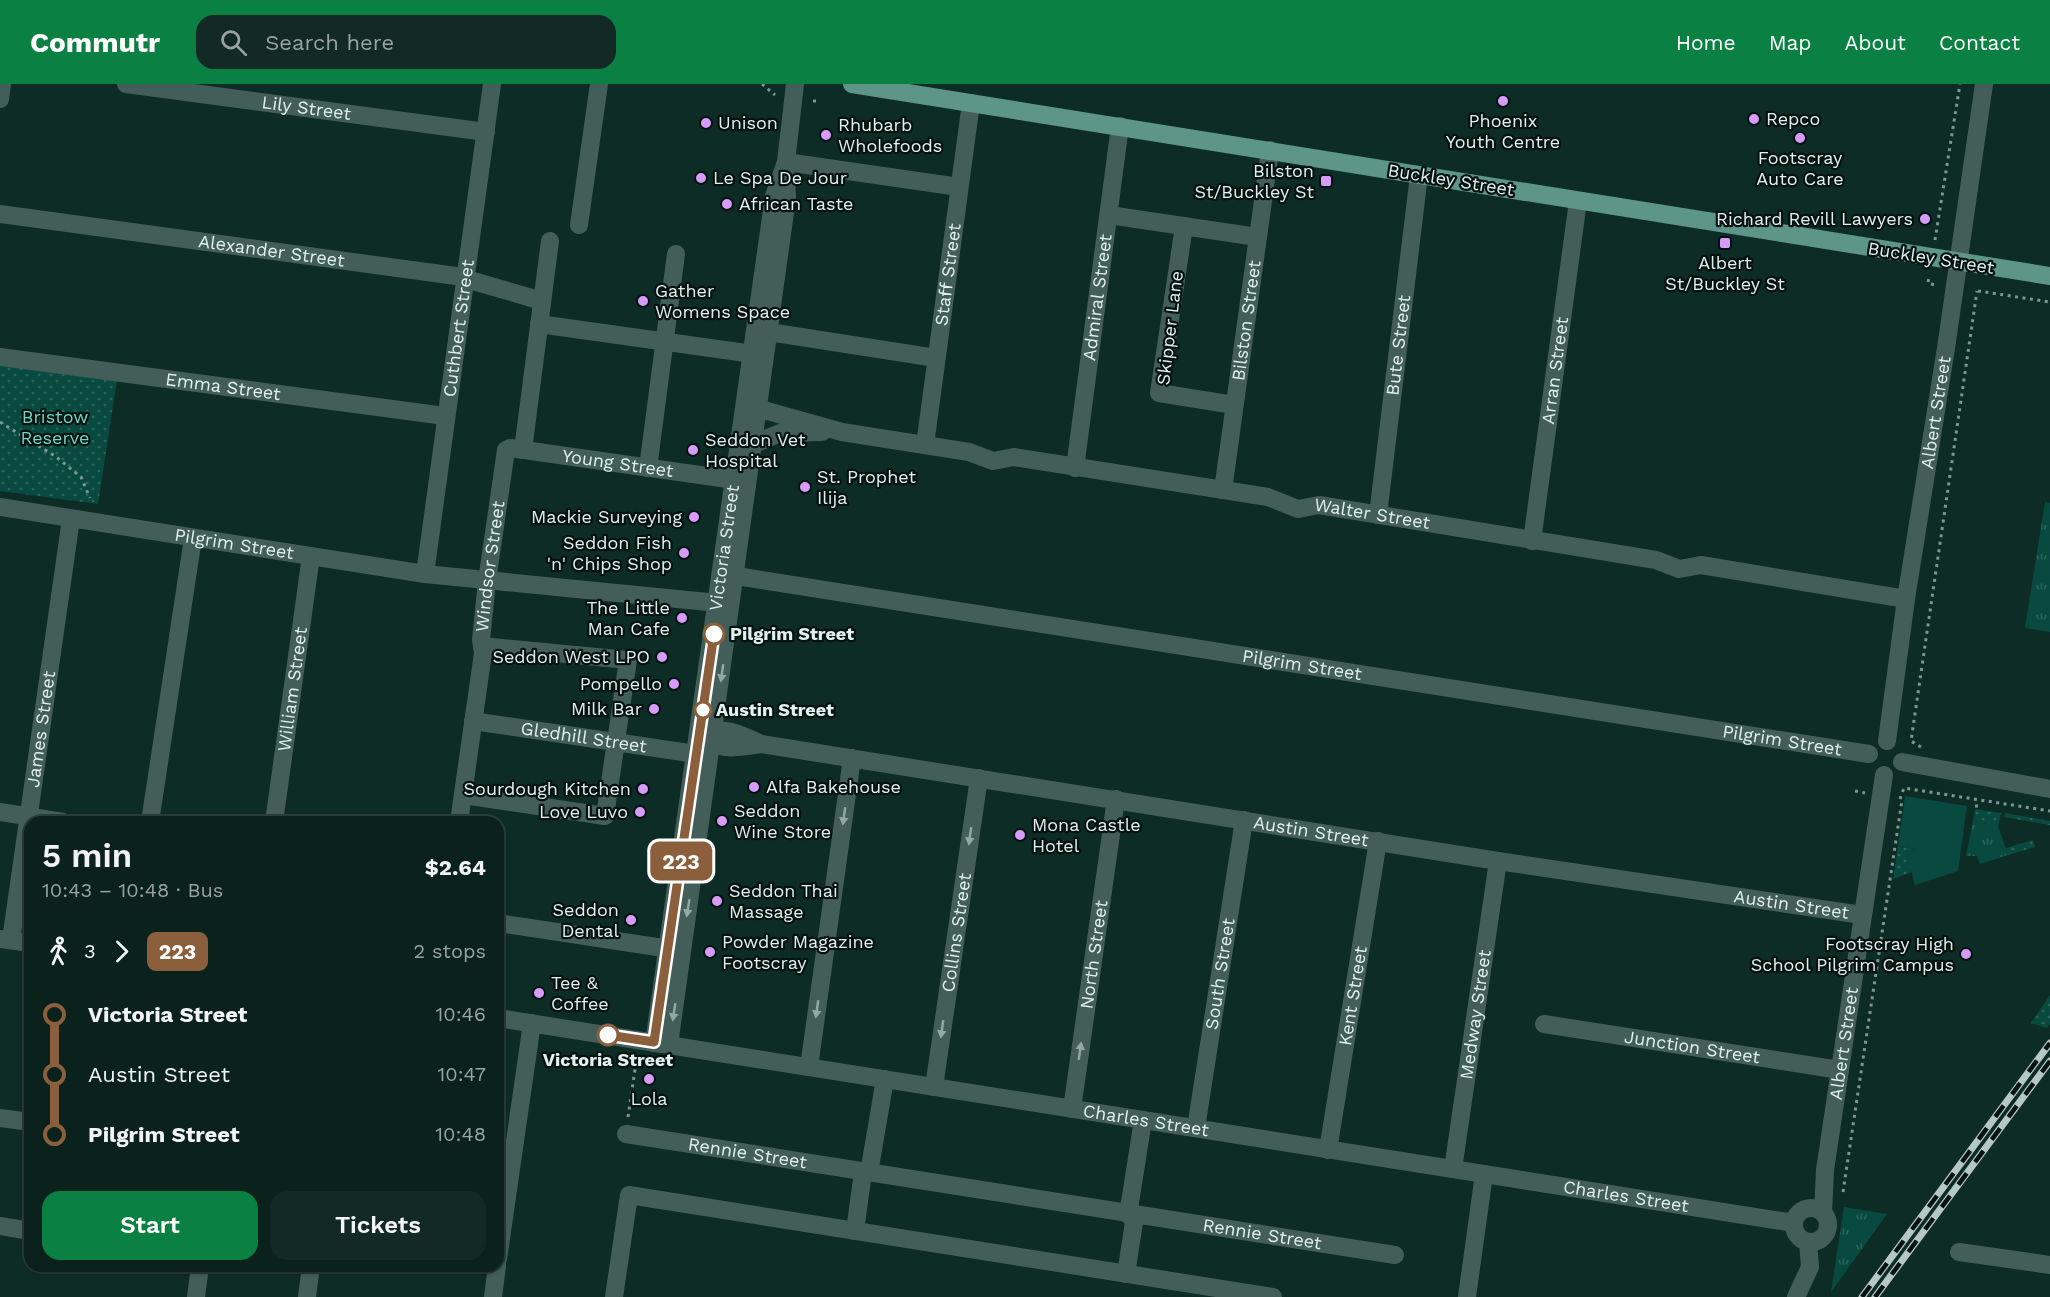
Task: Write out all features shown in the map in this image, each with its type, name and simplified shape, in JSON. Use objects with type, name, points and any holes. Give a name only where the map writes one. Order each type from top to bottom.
[{"type":"main road","name":"Buckley Street","points":[[852,84],[2050,276]]},
{"type":"street","points":[[0,99],[2,84]]},
{"type":"street","name":"Lily Street","points":[[126,84],[486,132]]},
{"type":"street","name":"Cuthbert Street","points":[[425,574],[492,84]]},
{"type":"street","points":[[579,225],[599,84]]},
{"type":"street","name":"Victoria Street","points":[[707,743],[718,603],[735,480],[769,333],[788,198],[786,162],[795,84]]},
{"type":"street","name":"Albert Street","points":[[1887,741],[1906,599],[1984,84]]},
{"type":"street","name":"Staff Street","points":[[925,445],[970,103]]},
{"type":"street","name":"Admiral Street","points":[[1075,468],[1120,126]]},
{"type":"street","name":"Bilston Street","points":[[1222,490],[1269,150]]},
{"type":"street","points":[[786,162],[959,187]]},
{"type":"street","name":"Victoria Street","points":[[654,1043],[674,950],[736,576],[754,444],[753,354],[774,196],[786,162]]},
{"type":"street","name":"Bute Street","points":[[1378,515],[1419,176]]},
{"type":"street","name":"Arran Street","points":[[1532,541],[1578,201]]},
{"type":"street","name":"Alexander Street","points":[[0,214],[466,279],[542,301]]},
{"type":"street","points":[[1109,215],[1257,237]]},
{"type":"street","name":"Skipper Lane","points":[[1184,226],[1159,393],[1234,405]]},
{"type":"street","name":"Windsor Street","points":[[460,816],[482,646],[487,581],[539,324],[550,241]]},
{"type":"street","points":[[648,468],[676,254]]},
{"type":"street","points":[[539,324],[753,354]]},
{"type":"street","points":[[769,333],[936,358]]},
{"type":"street","name":"Emma Street","points":[[0,357],[445,416]]},
{"type":"street","name":"Walter Street","points":[[752,406],[842,432],[969,452],[993,461],[1014,457],[1268,497],[1298,509],[1320,506],[1656,560],[1678,569],[1701,565],[1906,599]]},
{"type":"street","name":"Walter Street","points":[[754,444],[785,433],[842,432]]},
{"type":"street","name":"Young Street","points":[[514,452],[735,480]]},
{"type":"street","name":"Pilgrim Street","points":[[0,507],[425,574],[718,603]]},
{"type":"street","name":"James Street","points":[[29,816],[71,519]]},
{"type":"street","points":[[151,816],[193,538]]},
{"type":"street","name":"William Street","points":[[275,816],[311,556]]},
{"type":"street","name":"Pilgrim Street","points":[[736,576],[1869,754]]},
{"type":"street","points":[[463,795],[605,816],[628,660],[482,646]]},
{"type":"street","name":"Gledhill Street","points":[[473,722],[617,742],[707,743]]},
{"type":"street","points":[[1887,741],[1899,748],[1902,762],[1893,773],[1884,775],[1874,770],[1869,754],[1875,745],[1887,741]]},
{"type":"street","name":"Austin Street","points":[[707,743],[733,748],[761,744],[1498,861],[1862,915]]},
{"type":"street","points":[[809,1067],[852,758]]},
{"type":"street","points":[[1902,762],[2050,789]]},
{"type":"street","name":"Albert Street","points":[[1817,1210],[1825,1170],[1884,775]]},
{"type":"street","name":"Collins Street","points":[[934,1087],[979,778]]},
{"type":"street","name":"North Street","points":[[1072,1109],[1116,799]]},
{"type":"street","points":[[0,812],[24,816]]},
{"type":"street","name":"South Street","points":[[1196,1128],[1244,820]]},
{"type":"street","name":"Kent Street","points":[[1328,1150],[1378,841]]},
{"type":"street","name":"James Street","points":[[5,939],[24,842]]},
{"type":"street","name":"Medway Street","points":[[1453,1169],[1498,861]]},
{"type":"street","points":[[504,924],[674,950]]},
{"type":"street","points":[[5,939],[24,942]]},
{"type":"street","name":"Charles Street","points":[[504,1019],[1794,1223]]},
{"type":"street","points":[[504,1199],[532,1023]]},
{"type":"street","name":"Junction Street","points":[[1544,1024],[1840,1070]]},
{"type":"street","points":[[855,1231],[885,1079]]},
{"type":"street","points":[[0,1118],[24,1121]]},
{"type":"street","points":[[1126,1274],[1143,1120]]},
{"type":"street","name":"Rennie Street","points":[[626,1134],[1395,1255]]},
{"type":"street","points":[[1467,1297],[1484,1174]]},
{"type":"street","points":[[614,1297],[629,1195],[1273,1297]]},
{"type":"street","points":[[1817,1210],[1829,1224],[1828,1230],[1820,1240],[1808,1242],[1797,1235],[1794,1223],[1800,1212],[1817,1210]]},
{"type":"street","points":[[0,1226],[24,1230]]},
{"type":"street","points":[[1796,1297],[1810,1267],[1808,1242]]},
{"type":"street","points":[[1959,1252],[2050,1265]]},
{"type":"street","points":[[196,1297],[200,1272]]},
{"type":"street","points":[[307,1297],[310,1272]]},
{"type":"street","points":[[493,1297],[496,1272]]},
{"type":"path","points":[[762,84],[775,95]]},
{"type":"path","points":[[1942,236],[1936,237],[1960,84]]},
{"type":"path","points":[[813,101],[816,101],[818,97]]},
{"type":"path","points":[[1929,282],[1935,285]]},
{"type":"path","points":[[1921,753],[1922,748],[1911,741],[1977,291],[2050,302]]},
{"type":"path","points":[[0,422],[55,456],[81,477],[90,498]]},
{"type":"path","points":[[1843,1196],[1904,788],[1975,803],[2050,811]]},
{"type":"path","points":[[1893,798],[1902,800]]},
{"type":"path","points":[[626,1134],[654,1043]]},
{"type":"green space","name":"Bristow Reserve","points":[[0,364],[117,379],[98,504],[0,491]]},
{"type":"green space","points":[[2045,502],[2050,503],[2050,632],[2025,628]]},
{"type":"green space","points":[[1905,796],[1967,806],[1958,871],[1915,885],[1907,855],[1916,849],[1898,846]]},
{"type":"green space","points":[[1975,809],[2001,813],[1998,826],[1973,821]]},
{"type":"green space","points":[[2005,813],[2050,821],[2050,825],[2004,817]]},
{"type":"green space","points":[[1973,821],[1998,826],[2008,855],[1980,864],[1977,856],[1966,856]]},
{"type":"green space","points":[[2033,840],[2035,847],[2008,855],[2006,848]]},
{"type":"green space","points":[[1898,846],[1916,849],[1907,855],[1912,872],[1893,879]]},
{"type":"green space","points":[[2050,995],[2050,1024],[2047,1028],[2031,1023]]},
{"type":"green space","points":[[1844,1207],[1887,1214],[1831,1292]]},
{"type":"railway","points":[[1862,1297],[2050,1043]]},
{"type":"railway","points":[[1875,1297],[2050,1061]]},
{"type":"bus line","name":"223","points":[[608,1035],[654,1042],[714,634]]},
{"type":"place","name":"Phoenix Youth Centre","points":[[1503,101]]},
{"type":"place","name":"Repco","points":[[1754,119]]},
{"type":"place","name":"Unison","points":[[706,123]]},
{"type":"place","name":"Rhubarb Wholefoods","points":[[826,135]]},
{"type":"place","name":"Footscray Auto Care","points":[[1800,138]]},
{"type":"place","name":"Le Spa De Jour","points":[[701,178]]},
{"type":"place","name":"Bilston St/Buckley St","points":[[1326,181]]},
{"type":"place","name":"African Taste","points":[[727,204]]},
{"type":"place","name":"Richard Revill Lawyers","points":[[1925,219]]},
{"type":"place","name":"Albert St/Buckley St","points":[[1725,243]]},
{"type":"place","name":"Gather Womens Space","points":[[643,301]]},
{"type":"place","name":"Seddon Vet Hospital","points":[[693,450]]},
{"type":"place","name":"St. Prophet Ilija","points":[[805,487]]},
{"type":"place","name":"Mackie Surveying","points":[[694,517]]},
{"type":"place","name":"Seddon Fish 'n' Chips Shop","points":[[684,553]]},
{"type":"place","name":"The Little Man Cafe","points":[[682,618]]},
{"type":"place","name":"Pilgrim Street","points":[[714,634]]},
{"type":"place","name":"Seddon West LPO","points":[[662,657]]},
{"type":"place","name":"Pompello","points":[[674,684]]},
{"type":"place","name":"Milk Bar","points":[[654,709]]},
{"type":"place","name":"Austin Street","points":[[703,710]]},
{"type":"place","name":"Alfa Bakehouse","points":[[754,787]]},
{"type":"place","name":"Sourdough Kitchen","points":[[643,789]]},
{"type":"place","name":"Love Luvo","points":[[640,812]]},
{"type":"place","name":"Seddon Wine Store","points":[[722,821]]},
{"type":"place","name":"Mona Castle Hotel","points":[[1020,835]]},
{"type":"place","name":"Seddon Thai Massage","points":[[717,901]]},
{"type":"place","name":"Seddon Dental","points":[[631,920]]},
{"type":"place","name":"Powder Magazine Footscray","points":[[710,952]]},
{"type":"place","name":"Footscray High School Pilgrim Campus","points":[[1966,954]]},
{"type":"place","name":"Tee & Coffee","points":[[539,993]]},
{"type":"place","name":"Victoria Street","points":[[608,1035]]},
{"type":"place","name":"Lola","points":[[649,1079]]}]
